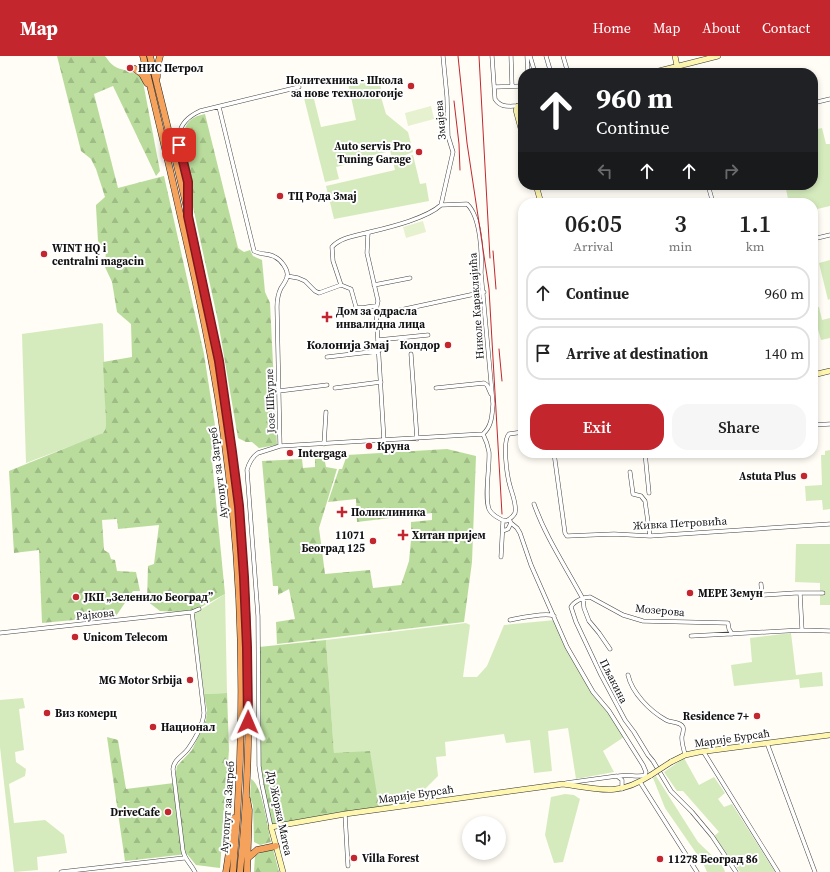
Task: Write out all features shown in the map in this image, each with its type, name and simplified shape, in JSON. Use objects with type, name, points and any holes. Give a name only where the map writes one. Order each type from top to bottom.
[{"type":"highway","name":"Аутопут за Загреб","points":[[143,56],[206,330],[220,408],[228,466],[236,548],[241,639],[241,719],[238,805],[233,872]]},
{"type":"highway","name":"Аутопут за Загреб","points":[[150,56],[188,216],[219,361],[239,506],[247,648],[248,726],[240,872]]},
{"type":"highway","points":[[157,86],[157,68],[160,56]]},
{"type":"highway","points":[[135,69],[144,77],[152,92]]},
{"type":"highway","points":[[188,190],[188,216]]},
{"type":"highway","points":[[245,794],[249,806],[247,872]]},
{"type":"highway","points":[[226,872],[236,808],[238,805]]},
{"type":"highway","points":[[248,836],[253,846],[261,848],[276,846]]},
{"type":"highway","points":[[248,858],[261,848]]},
{"type":"street","name":"Змајева","points":[[441,205],[453,152],[448,136],[447,97],[443,56]]},
{"type":"street","points":[[492,56],[495,97],[498,103],[502,106],[518,106]]},
{"type":"street","points":[[511,56],[512,86]]},
{"type":"street","points":[[528,56],[528,68]]},
{"type":"street","points":[[528,56],[533,68]]},
{"type":"street","points":[[546,56],[550,68]]},
{"type":"street","points":[[563,56],[567,68]]},
{"type":"street","points":[[674,56],[677,66]]},
{"type":"street","points":[[670,68],[718,56]]},
{"type":"street","points":[[494,87],[518,86]]},
{"type":"street","points":[[188,190],[188,182],[179,145],[179,132],[182,124],[187,118],[200,111],[210,108],[298,87]]},
{"type":"street","points":[[818,102],[830,99]]},
{"type":"street","points":[[219,107],[254,251],[256,253],[278,258],[285,268],[287,276],[298,278],[307,282],[317,292],[322,292],[341,285],[351,289],[357,308],[377,306]]},
{"type":"street","points":[[518,108],[516,110],[518,117]]},
{"type":"street","name":"Николе Караклајића","points":[[441,205],[467,204],[473,212],[480,239],[493,404],[491,421],[487,430],[483,434]]},
{"type":"street","points":[[341,285],[333,261],[332,247],[345,239],[424,216],[441,205]]},
{"type":"street","points":[[368,232],[367,253],[378,301],[378,340],[384,441]]},
{"type":"street","points":[[818,238],[830,235]]},
{"type":"street","name":"Јозе Шћурле","points":[[287,276],[280,292],[277,307],[280,446],[483,434]]},
{"type":"street","points":[[374,285],[410,278]]},
{"type":"street","points":[[377,315],[484,292]]},
{"type":"street","points":[[378,340],[428,335]]},
{"type":"street","points":[[327,357],[379,351]]},
{"type":"street","points":[[411,354],[417,439]]},
{"type":"street","points":[[818,374],[830,371]]},
{"type":"street","points":[[335,388],[381,382]]},
{"type":"street","points":[[436,388],[484,384],[487,385],[492,396]]},
{"type":"street","points":[[279,391],[327,385]]},
{"type":"street","points":[[324,444],[326,412]]},
{"type":"street","points":[[818,425],[830,424]]},
{"type":"street","points":[[503,531],[508,530],[515,508],[509,480],[505,441],[508,435],[518,433]]},
{"type":"street","points":[[483,434],[489,454],[489,508],[492,514],[503,521],[510,521],[517,528],[531,566],[554,616]]},
{"type":"street","name":"Др Жоржа Матеа","points":[[280,446],[255,455],[247,470],[258,616],[260,766],[262,785],[282,872]]},
{"type":"street","name":"Живка Петровића","points":[[555,458],[565,535],[614,534],[650,536],[830,524]]},
{"type":"street","points":[[646,458],[649,493]]},
{"type":"street","points":[[630,472],[633,494],[641,496],[645,501],[650,536]]},
{"type":"street","points":[[534,504],[539,519],[551,544],[583,599],[584,608],[590,621],[610,649]]},
{"type":"street","points":[[501,557],[503,521]]},
{"type":"street","points":[[761,584],[763,595],[823,593]]},
{"type":"street","points":[[800,593],[802,630]]},
{"type":"street","name":"Мозерова","points":[[583,599],[588,597],[594,598],[623,615],[643,620],[728,623],[732,634]]},
{"type":"street","name":"Пљакина","points":[[583,599],[572,604],[571,607],[576,622],[616,704],[671,791],[692,812],[712,836],[736,872]]},
{"type":"street","name":"Рајкова","points":[[0,633],[192,612],[199,609]]},
{"type":"street","points":[[192,612],[204,710],[202,723],[192,743],[186,752],[176,761],[174,766],[179,825],[184,858],[192,866],[195,872]]},
{"type":"street","points":[[510,620],[544,614],[551,614],[554,616]]},
{"type":"street","name":"Марије Бурсаћ","points":[[271,826],[345,814],[614,776],[646,775],[643,765],[609,711],[593,692],[567,647],[554,616]]},
{"type":"street","points":[[691,636],[802,630],[830,631]]},
{"type":"street","points":[[628,676],[631,684],[652,710],[668,721],[678,723],[682,726],[684,729],[682,741],[685,755]]},
{"type":"street","name":"Марије Бурсаћ","points":[[563,784],[597,790],[622,789],[640,782],[671,762],[685,755],[830,735]]},
{"type":"street","points":[[766,743],[815,872]]},
{"type":"street","points":[[704,752],[778,872]]},
{"type":"street","points":[[619,776],[622,780],[622,789]]},
{"type":"street","points":[[640,782],[697,872]]},
{"type":"street","points":[[345,814],[348,866]]},
{"type":"street","points":[[61,872],[184,858]]},
{"type":"green space","points":[[57,56],[105,56],[114,66],[135,73],[143,82],[160,171],[156,176],[113,86],[94,94],[118,188],[164,176],[204,354],[218,445],[211,450],[225,594],[192,612],[160,611],[147,601],[148,566],[154,564],[159,525],[118,529],[117,519],[102,520],[104,550],[109,553],[111,559],[115,560],[117,571],[136,572],[140,591],[133,591],[116,616],[42,623],[39,550],[14,553],[9,471],[103,433],[106,424],[103,362],[132,357],[131,324],[117,312],[112,282],[105,267],[106,250],[98,241],[96,205],[105,197],[96,169],[91,159],[81,151]]},
{"type":"green space","points":[[378,76],[383,97],[381,97],[386,114],[408,132],[413,152],[393,160],[390,151],[355,160],[356,162],[336,167],[339,179],[325,182],[303,94],[312,91],[321,127],[356,120],[348,83]]},
{"type":"green space","points":[[431,106],[434,119],[408,126],[405,113]]},
{"type":"green space","points":[[205,114],[238,248],[244,252],[250,250],[253,256],[262,260],[265,292],[270,303],[277,445],[259,448],[252,442],[246,442],[238,438],[218,321],[193,207],[190,173],[184,146],[185,130],[188,123],[195,117]]},
{"type":"green space","points":[[822,128],[826,144],[830,144],[830,206],[818,209],[818,198],[788,198],[786,190],[818,190],[818,129]]},
{"type":"green space","points":[[413,155],[420,184],[426,183],[429,201],[334,219],[326,186],[395,170],[393,162]]},
{"type":"green space","points":[[423,221],[426,232],[406,238],[403,227]]},
{"type":"green space","points":[[830,260],[830,299],[828,300],[819,263]]},
{"type":"green space","points":[[818,307],[822,320],[830,318],[830,338],[821,340],[818,330]]},
{"type":"green space","points":[[101,323],[103,324],[105,431],[100,435],[26,463],[22,334]]},
{"type":"green space","points":[[447,449],[476,456],[472,562],[464,622],[277,644],[276,622],[295,619],[289,589],[278,595],[278,586],[273,586],[262,461],[302,459],[303,468],[315,467],[315,458],[324,457],[326,467],[337,469],[319,528],[325,574],[370,570],[373,588],[401,585],[409,561],[411,540],[413,540],[411,522],[432,520],[432,513],[357,522],[356,499],[328,502],[339,469],[342,469],[347,455]]},
{"type":"green space","points":[[830,450],[830,509],[823,510],[822,500],[806,501],[805,486],[822,485],[821,455],[825,455],[825,451]]},
{"type":"green space","points":[[796,544],[830,544],[830,605],[820,605],[820,583],[795,582]]},
{"type":"green space","points":[[225,594],[227,693],[204,694],[194,614]]},
{"type":"green space","points":[[555,620],[591,689],[609,707],[627,735],[603,751],[614,772],[576,779],[568,728],[548,731],[552,771],[534,773],[530,740],[506,743],[504,734],[445,742],[446,756],[436,757],[438,776],[412,802],[379,807],[334,754],[326,640],[466,623],[470,625],[463,677],[477,677],[487,666],[504,625]]},
{"type":"green space","points":[[791,633],[796,675],[822,672],[823,686],[800,688],[799,679],[734,686],[731,665],[752,662],[750,638]]},
{"type":"green space","points":[[326,640],[334,753],[370,751],[379,807],[271,827],[260,774],[259,647]]},
{"type":"green space","points":[[227,693],[229,750],[220,868],[196,865],[187,854],[125,861],[107,737],[118,740],[126,789],[174,783],[177,766],[192,750],[206,720],[207,710],[204,694]]},
{"type":"green space","points":[[23,698],[25,708],[19,709],[24,750],[15,752],[16,762],[26,769],[25,776],[9,784],[14,823],[45,820],[64,835],[67,853],[37,857],[38,870],[14,872],[0,747],[0,700]]},
{"type":"green space","points":[[684,758],[699,785],[714,777],[725,793],[718,799],[724,807],[732,804],[775,872],[740,872],[714,836],[719,832],[683,791],[677,791],[664,772]]},
{"type":"green space","points":[[656,776],[698,842],[723,866],[725,872],[707,872],[703,863],[665,808],[653,778]]},
{"type":"green space","points":[[251,779],[255,783],[261,798],[271,842],[260,845],[254,842],[253,805],[250,798]]},
{"type":"green space","points":[[565,794],[574,795],[580,799],[563,862],[554,863],[545,835],[551,797]]},
{"type":"green space","points":[[273,849],[279,872],[254,872],[255,855]]},
{"type":"railway","points":[[458,56],[467,143],[489,289],[502,514]]},
{"type":"railway","points":[[479,56],[490,258]]},
{"type":"railway","points":[[454,101],[459,144],[460,170]]},
{"type":"railway","points":[[493,251],[496,289]]},
{"type":"railway","points":[[499,349],[502,381]]},
{"type":"place","name":"НИС Петрол","points":[[130,68]]},
{"type":"place","name":"Политехника - Школа за нове технологоије","points":[[411,86]]},
{"type":"place","name":"Auto servis Pro Tuning Garage","points":[[419,152]]},
{"type":"place","name":"ТЦ Рода Змај","points":[[280,196]]},
{"type":"place","name":"WINT HQ i centralni magacin","points":[[44,254]]},
{"type":"place","name":"Дом за одрасла инвалидна лица","points":[[327,317]]},
{"type":"place","name":"Кондор","points":[[448,345]]},
{"type":"place","name":"Круна","points":[[369,446]]},
{"type":"place","name":"Intergaga","points":[[290,453]]},
{"type":"place","name":"Astuta Plus","points":[[804,476]]},
{"type":"place","name":"Поликлиника","points":[[342,512]]},
{"type":"place","name":"Хитан пријем","points":[[403,535]]},
{"type":"place","name":"11071 Београд 125","points":[[373,541]]},
{"type":"place","name":"МЕРЕ Земун","points":[[690,593]]},
{"type":"place","name":"ЈКП „Зеленило Београд”","points":[[76,597]]},
{"type":"place","name":"Unicom Telecom","points":[[75,637]]},
{"type":"place","name":"MG Motor Srbija","points":[[190,680]]},
{"type":"place","name":"Виз комерц","points":[[47,713]]},
{"type":"place","name":"Residence 7+","points":[[757,716]]},
{"type":"place","name":"Национал","points":[[153,727]]},
{"type":"place","name":"DriveCafe","points":[[168,812]]},
{"type":"place","name":"Villa Forest","points":[[354,858]]},
{"type":"place","name":"11278 Београд 86","points":[[660,859]]},
{"type":"district","name":"Колонија Змај","points":[[348,345]]},
{"type":"route","points":[[179,145],[188,182],[188,216],[219,361],[239,506],[247,648],[248,722]]}]
